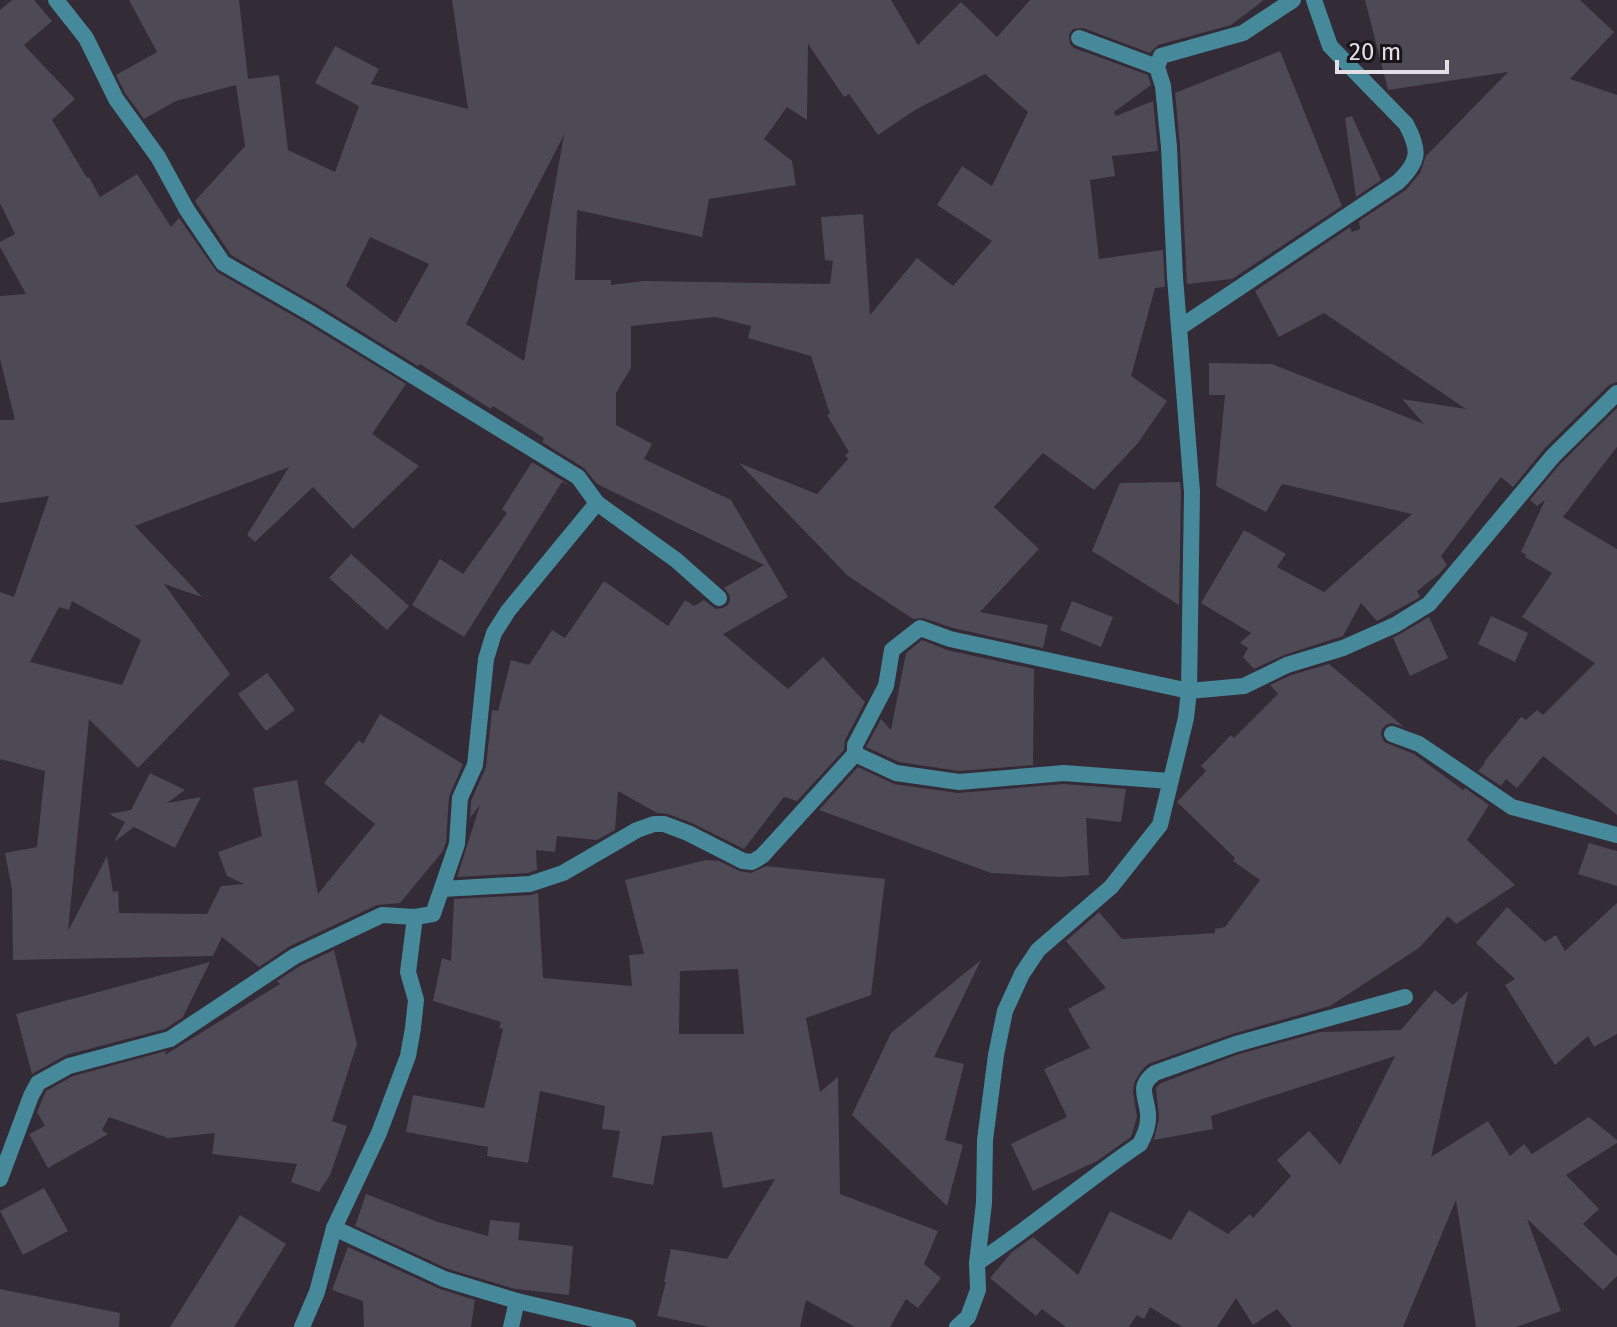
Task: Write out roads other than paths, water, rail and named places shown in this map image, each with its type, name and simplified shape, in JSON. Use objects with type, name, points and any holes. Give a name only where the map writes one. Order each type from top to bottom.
[{"type":"street","points":[[56,0],[86,38],[116,99],[158,157],[187,210],[223,263],[578,477],[597,503],[676,560],[719,598]]},
{"type":"street","points":[[957,1327],[968,1317],[978,1290],[985,1140],[1005,1011],[1022,974],[1038,950],[1111,887],[1160,825],[1186,718],[1192,492],[1169,147],[1163,86],[1157,67],[1161,56],[1243,33],[1293,0]]},
{"type":"street","points":[[1179,328],[1398,182],[1414,164],[1417,152],[1406,124],[1330,46],[1314,0]]},
{"type":"street","points":[[1079,38],[1157,67]]},
{"type":"street","points":[[442,889],[530,884],[563,873],[637,830],[654,824],[664,824],[688,833],[743,861],[752,862],[762,856],[855,754],[855,745],[886,686],[892,650],[920,628],[950,639],[1189,691],[1244,686],[1287,665],[1343,648],[1395,625],[1429,604],[1553,456],[1617,393]]},
{"type":"street","points":[[0,1179],[38,1083],[69,1066],[170,1039],[295,956],[382,915],[415,917],[433,914],[457,844],[460,798],[475,765],[486,659],[494,633],[508,611],[597,503]]},
{"type":"street","points":[[1392,734],[1419,744],[1512,807],[1617,835]]},
{"type":"street","points":[[855,754],[896,773],[959,782],[1064,773],[1169,781]]},
{"type":"street","points":[[302,1327],[317,1292],[334,1228],[379,1133],[408,1056],[416,1000],[408,972],[415,917]]},
{"type":"street","points":[[977,1263],[1140,1144],[1147,1129],[1148,1114],[1143,1093],[1146,1080],[1155,1073],[1251,1039],[1405,997]]},
{"type":"street","points":[[334,1228],[444,1279],[517,1301],[628,1327]]},
{"type":"street","points":[[511,1327],[517,1301]]}]
